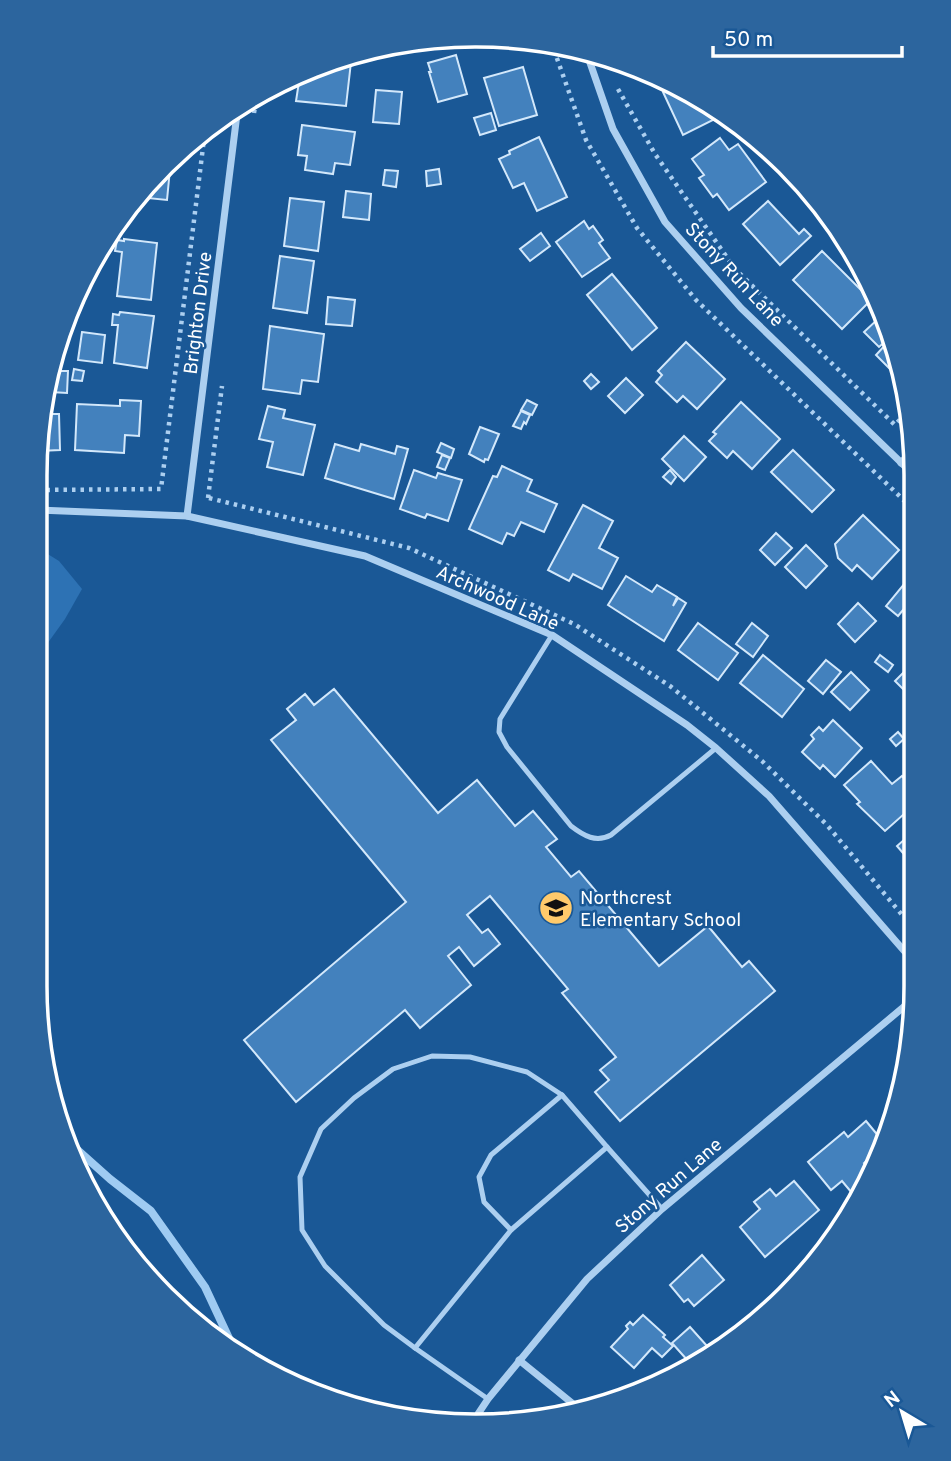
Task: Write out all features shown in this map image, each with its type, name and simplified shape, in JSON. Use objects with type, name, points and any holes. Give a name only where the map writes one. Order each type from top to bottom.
[{"type":"street","name":"Stony Run Lane","points":[[590,63],[613,129],[665,222],[741,308],[904,465]]},
{"type":"street","name":"Brighton Drive","points":[[187,516],[235,121]]},
{"type":"street","name":"Archwood Lane","points":[[47,510],[187,516],[365,556],[552,635],[687,725],[716,748],[769,796],[904,951]]},
{"type":"street","name":"Stony Run Lane","points":[[478,1414],[587,1279],[662,1209],[903,1007]]},
{"type":"street","points":[[519,1360],[572,1403]]},
{"type":"lane","points":[[552,635],[500,719],[499,732],[507,747],[571,826],[579,832],[596,839],[611,835],[716,748]]},
{"type":"lane","points":[[488,1399],[384,1325],[325,1266],[302,1230],[300,1177],[321,1129],[354,1098],[393,1069],[432,1056],[470,1057],[527,1072],[562,1095],[662,1209]]},
{"type":"lane","points":[[512,1230],[484,1202],[479,1177],[491,1155],[562,1095]]},
{"type":"lane","points":[[415,1348],[512,1230],[607,1147]]},
{"type":"path","points":[[612,78],[656,154],[735,269],[895,425],[900,420]]},
{"type":"path","points":[[47,490],[161,489],[203,146]]},
{"type":"shaded area","points":[[47,554],[59,561],[82,589],[47,644]]},
{"type":"building","points":[[456,55],[467,94],[438,102],[428,63]]},
{"type":"building","points":[[351,66],[346,106],[296,101],[298,86]]},
{"type":"building","points":[[523,67],[537,115],[499,126],[484,78]]},
{"type":"building","points":[[376,90],[402,92],[399,124],[373,122]]},
{"type":"building","points":[[665,91],[714,120],[683,135],[663,92]]},
{"type":"building","points":[[491,113],[496,130],[480,135],[474,118]]},
{"type":"building","points":[[302,125],[355,132],[350,165],[335,163],[333,174],[305,170],[307,156],[298,155]]},
{"type":"building","points":[[539,137],[567,197],[537,211],[524,183],[513,188],[499,159],[510,154],[509,151]]},
{"type":"building","points":[[720,138],[729,150],[738,144],[766,182],[729,210],[717,194],[713,197],[699,178],[704,175],[692,159]]},
{"type":"building","points":[[439,169],[441,184],[427,186],[426,171]]},
{"type":"building","points":[[385,170],[398,171],[396,187],[383,185]]},
{"type":"building","points":[[169,177],[167,200],[150,198]]},
{"type":"building","points":[[346,191],[371,194],[369,220],[343,217]]},
{"type":"building","points":[[290,198],[324,202],[318,251],[284,246]]},
{"type":"building","points":[[768,201],[799,234],[804,229],[811,236],[780,265],[743,224]]},
{"type":"building","points":[[584,221],[589,229],[593,226],[603,240],[599,243],[610,258],[582,277],[556,242]]},
{"type":"building","points":[[541,233],[550,246],[530,261],[520,249]]},
{"type":"building","points":[[118,240],[157,243],[151,300],[117,296],[122,252],[115,251]]},
{"type":"building","points":[[822,251],[862,291],[867,304],[842,329],[793,280]]},
{"type":"building","points":[[280,256],[314,261],[307,313],[273,308]]},
{"type":"building","points":[[612,274],[657,328],[632,350],[587,295]]},
{"type":"building","points":[[328,297],[355,300],[352,326],[326,324]]},
{"type":"building","points":[[120,312],[154,316],[147,368],[114,363],[118,325],[112,325],[113,314],[119,315]]},
{"type":"building","points":[[875,322],[883,344],[879,347],[864,332]]},
{"type":"building","points":[[270,326],[324,334],[318,382],[302,380],[300,394],[263,389]]},
{"type":"building","points":[[82,332],[105,335],[102,363],[78,360]]},
{"type":"building","points":[[686,342],[725,379],[697,409],[683,396],[677,402],[656,382],[662,375],[658,371]]},
{"type":"building","points":[[884,347],[890,369],[876,355]]},
{"type":"building","points":[[74,369],[84,371],[82,381],[72,380]]},
{"type":"building","points":[[60,371],[68,371],[67,393],[55,392]]},
{"type":"building","points":[[591,374],[599,382],[591,389],[584,381]]},
{"type":"building","points":[[626,378],[643,395],[625,413],[608,396]]},
{"type":"building","points":[[120,400],[141,401],[139,436],[125,435],[124,453],[75,450],[77,404],[120,406]]},
{"type":"building","points":[[527,400],[537,405],[532,415],[521,410]]},
{"type":"building","points":[[741,402],[780,439],[752,469],[733,451],[727,458],[709,441],[716,434],[713,432]]},
{"type":"building","points":[[268,406],[285,410],[283,418],[315,425],[303,475],[267,467],[273,442],[259,439]]},
{"type":"building","points":[[521,411],[530,415],[521,429],[513,426]]},
{"type":"building","points":[[52,414],[59,414],[60,450],[48,451]]},
{"type":"building","points":[[480,427],[499,434],[488,460],[485,459],[484,462],[469,454]]},
{"type":"building","points":[[684,436],[706,457],[684,481],[662,459]]},
{"type":"building","points":[[441,443],[454,449],[451,458],[437,452]]},
{"type":"building","points":[[335,444],[359,451],[361,444],[395,454],[397,446],[408,449],[394,499],[325,478]]},
{"type":"building","points":[[793,450],[834,490],[812,512],[771,472]]},
{"type":"building","points":[[442,455],[450,458],[445,470],[437,467]]},
{"type":"building","points":[[502,466],[532,480],[527,491],[557,504],[544,532],[521,522],[514,536],[507,533],[502,544],[469,529],[493,476],[497,477]]},
{"type":"building","points":[[414,470],[436,478],[438,473],[462,480],[448,521],[427,514],[425,518],[400,509]]},
{"type":"building","points":[[670,470],[676,477],[671,484],[663,477]]},
{"type":"building","points":[[583,505],[613,521],[599,548],[618,558],[602,589],[573,574],[569,581],[548,570]]},
{"type":"building","points":[[863,515],[899,550],[872,579],[857,565],[852,571],[838,558],[835,544]]},
{"type":"building","points":[[776,533],[792,548],[775,565],[760,550]]},
{"type":"building","points":[[806,545],[827,566],[806,588],[785,567]]},
{"type":"building","points":[[626,576],[652,592],[657,585],[677,597],[673,606],[678,598],[686,603],[664,641],[608,605]]},
{"type":"building","points":[[904,584],[904,611],[898,616],[886,606]]},
{"type":"building","points":[[858,603],[876,621],[855,642],[838,624]]},
{"type":"building","points":[[698,623],[738,653],[718,680],[678,650]]},
{"type":"building","points":[[752,623],[768,636],[753,657],[736,644]]},
{"type":"building","points":[[763,655],[804,689],[782,717],[740,683]]},
{"type":"building","points":[[880,655],[893,665],[888,672],[875,662]]},
{"type":"building","points":[[826,660],[841,672],[823,694],[808,681]]},
{"type":"building","points":[[851,672],[869,690],[850,710],[831,692]]},
{"type":"building","points":[[904,672],[904,690],[895,681]]},
{"type":"building","name":"Northcrest Elementary School","points":[[334,689],[438,813],[477,780],[515,826],[533,811],[557,839],[546,847],[571,877],[579,871],[659,966],[708,926],[742,967],[749,961],[775,991],[620,1121],[595,1092],[609,1080],[600,1070],[616,1057],[562,993],[568,989],[490,896],[467,915],[482,933],[488,929],[500,944],[474,966],[459,947],[448,956],[471,985],[420,1028],[405,1010],[296,1102],[244,1040],[406,902],[271,740],[296,720],[287,709],[305,694],[314,705]]},
{"type":"building","points":[[833,720],[862,748],[835,777],[823,765],[820,769],[802,752],[814,739],[811,735],[819,727],[823,731]]},
{"type":"building","points":[[898,732],[904,739],[896,746],[890,739]]},
{"type":"building","points":[[871,761],[892,784],[902,776],[904,814],[885,831],[857,804],[860,802],[844,785]]},
{"type":"building","points":[[904,840],[904,854],[897,846]]},
{"type":"building","points":[[866,1121],[877,1134],[851,1192],[842,1181],[831,1190],[808,1162],[844,1132],[848,1137]]},
{"type":"building","points":[[794,1181],[819,1210],[765,1257],[740,1227],[760,1209],[754,1202],[770,1189],[776,1196]]},
{"type":"building","points":[[702,1255],[724,1280],[694,1306],[688,1299],[684,1302],[670,1285]]},
{"type":"building","points":[[643,1315],[673,1346],[662,1357],[652,1348],[634,1368],[611,1347],[628,1329],[626,1326],[630,1322],[633,1325]]},
{"type":"building","points":[[690,1327],[707,1346],[686,1358],[672,1343]]},
{"type":"waterway","points":[[82,1154],[151,1211],[205,1287],[227,1334]]},
{"type":"place","name":"Northcrest Elementary School","points":[[556,908]]}]
